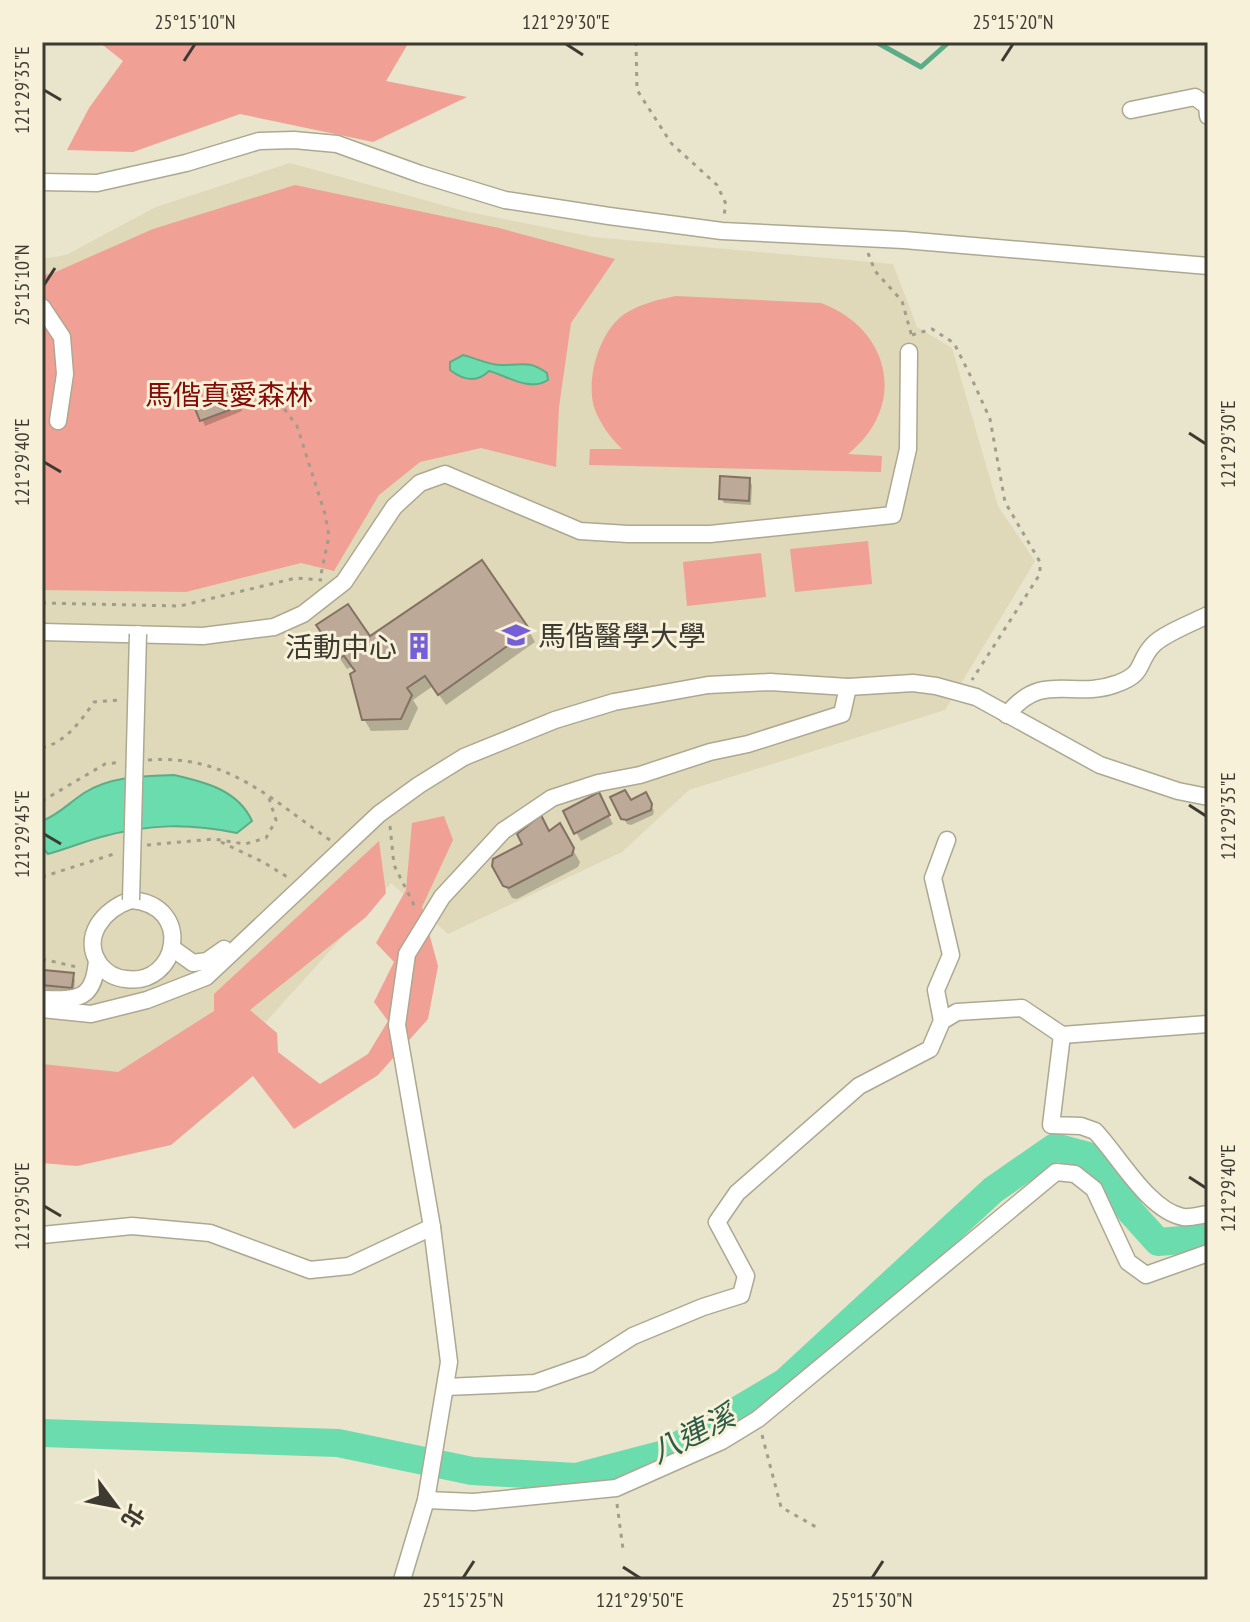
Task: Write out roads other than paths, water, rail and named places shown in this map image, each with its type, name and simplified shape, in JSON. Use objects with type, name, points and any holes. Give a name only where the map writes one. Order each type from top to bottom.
[{"type":"lane","points":[[1131,110],[1195,97],[1207,106],[1208,116]]},
{"type":"lane","points":[[42,182],[97,183],[186,163],[259,141],[294,140],[337,144],[505,200],[722,231],[867,238],[1208,266]]},
{"type":"lane","points":[[42,307],[62,337],[65,374],[58,421]]},
{"type":"lane","points":[[42,632],[203,636],[274,627],[303,614],[344,582],[394,507],[420,483],[445,474],[580,531],[710,534],[893,515],[908,449],[911,344]]},
{"type":"lane","points":[[1007,715],[1019,699],[1036,691],[1113,686],[1136,675],[1153,644],[1208,615]]},
{"type":"lane","points":[[131,900],[138,634]]},
{"type":"lane","points":[[42,1009],[91,1014],[147,1000],[206,977],[390,806],[464,757],[555,720],[614,702],[708,685],[770,682],[848,687],[913,683],[936,686],[976,697],[1100,765],[1178,791],[1208,797]]},
{"type":"lane","points":[[402,1580],[426,1500],[449,1362],[432,1227],[397,1025],[407,954],[442,897],[503,831],[552,798],[748,744],[842,714],[848,687]]},
{"type":"lane","points":[[446,1387],[535,1383],[589,1364],[633,1336],[661,1324],[741,1295],[746,1276],[717,1222],[737,1193],[859,1086],[930,1049],[942,1021],[936,990],[951,955],[933,878],[947,840]]},
{"type":"lane","points":[[42,999],[80,998],[89,992],[96,966],[91,943],[95,928],[117,905],[131,900],[146,901],[159,908],[169,920],[173,934],[172,948],[155,974],[139,981],[119,978],[96,966]]},
{"type":"lane","points":[[172,948],[193,963],[207,961],[247,938]]},
{"type":"lane","points":[[139,981],[147,1000]]},
{"type":"lane","points":[[942,1021],[957,1012],[1022,1008],[1062,1035],[1208,1024]]},
{"type":"lane","points":[[1062,1035],[1051,1125],[1072,1125],[1095,1131],[1155,1203],[1173,1214],[1187,1218],[1208,1214]]},
{"type":"lane","points":[[426,1500],[474,1502],[616,1488],[722,1441],[758,1419],[1056,1172],[1075,1174],[1094,1189],[1128,1262],[1146,1275],[1208,1253]]},
{"type":"lane","points":[[42,1235],[132,1226],[210,1233],[310,1270],[349,1266],[432,1227]]},
{"type":"waterway","points":[[876,42],[921,67],[949,42]]},
{"type":"waterway","name":"八連溪","points":[[42,1433],[338,1443],[472,1471],[576,1477],[664,1454],[785,1382],[993,1190],[1055,1147],[1092,1157],[1131,1212],[1158,1242],[1195,1239],[1208,1233]]},
{"type":"place","name":"馬偕醫學大學","points":[[516,635]]},
{"type":"place","name":"活動中心","points":[[419,646]]},
{"type":"park label","name":"馬偕真愛森林","points":[[229,394]]}]
